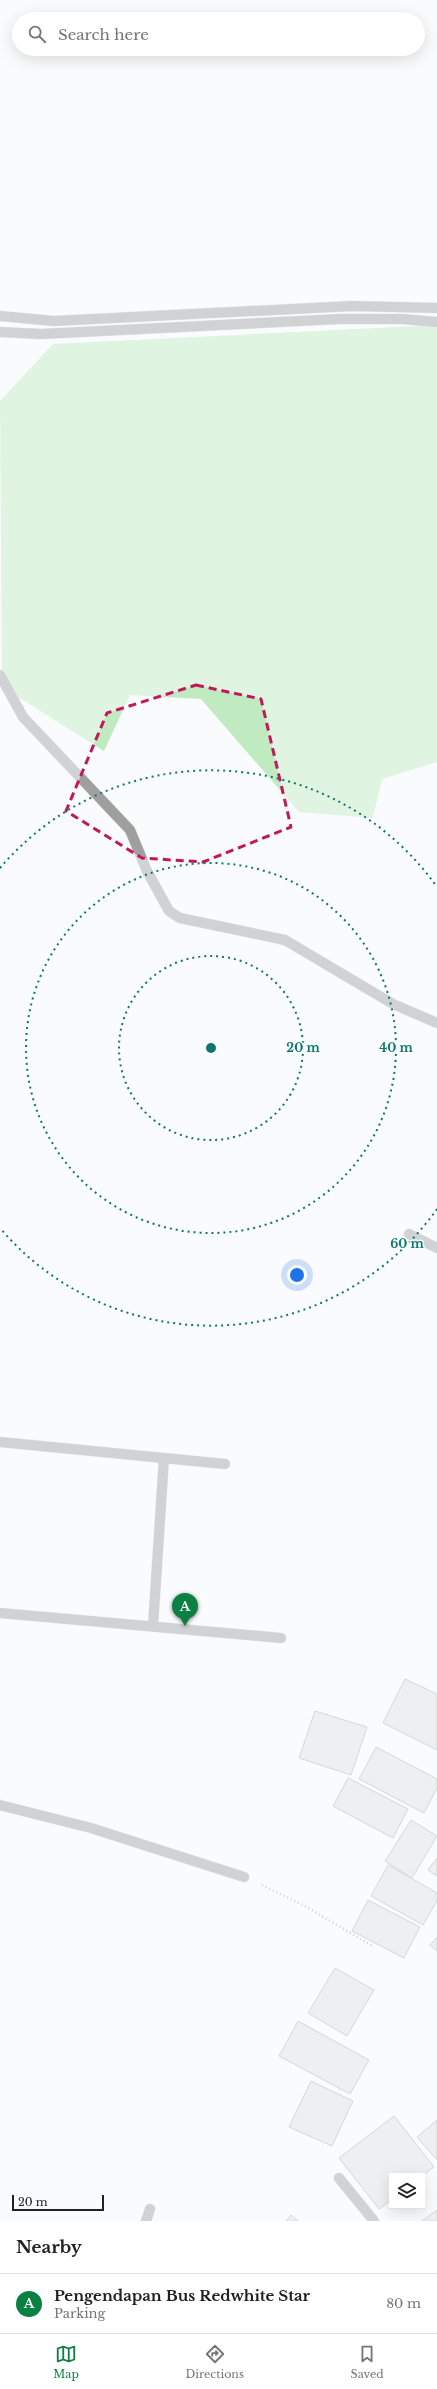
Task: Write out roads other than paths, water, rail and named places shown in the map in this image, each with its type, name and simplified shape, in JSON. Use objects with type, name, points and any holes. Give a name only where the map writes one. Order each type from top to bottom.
[{"type":"street","points":[[0,316],[54,320],[352,306],[414,306],[437,308]]},
{"type":"street","points":[[0,332],[42,334],[340,319],[402,319],[437,322]]},
{"type":"street","points":[[0,676],[23,717],[130,830],[147,871],[169,911],[180,918],[285,940],[393,1004],[437,1023]]},
{"type":"street","points":[[410,1234],[437,1248]]},
{"type":"street","points":[[0,1442],[226,1464]]},
{"type":"street","points":[[153,1626],[164,1458]]},
{"type":"street","points":[[0,1613],[281,1638]]},
{"type":"street","points":[[0,1805],[90,1828],[244,1877]]},
{"type":"street","points":[[339,2178],[374,2221]]},
{"type":"street","points":[[146,2221],[150,2209]]},
{"type":"place","name":"Pengendapan Bus Redwhite Star","points":[[185,1626]]}]
